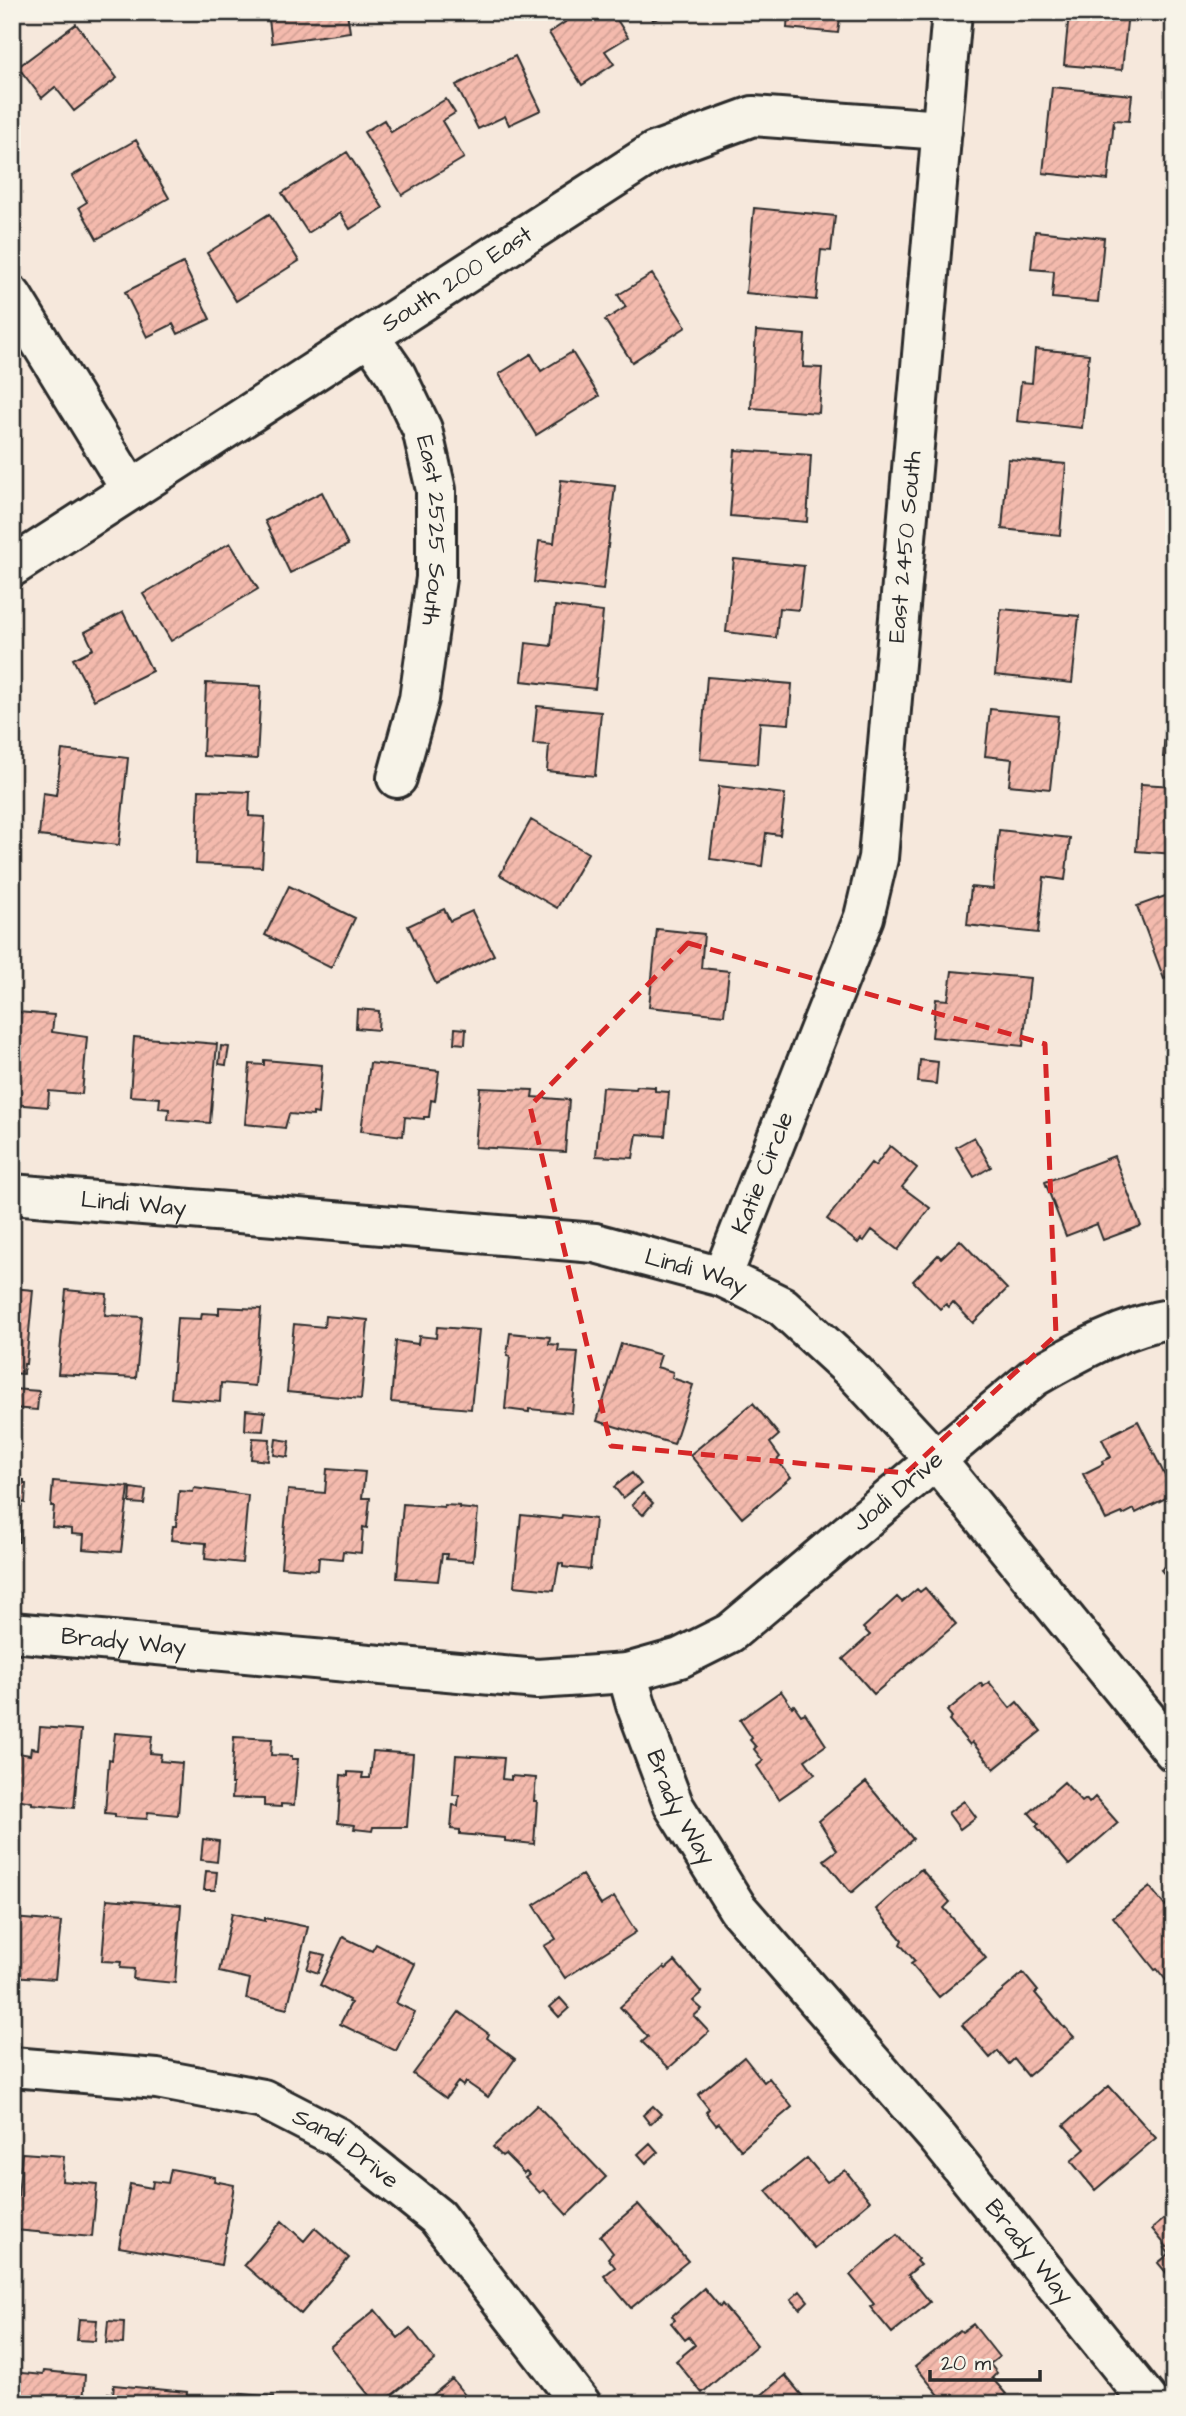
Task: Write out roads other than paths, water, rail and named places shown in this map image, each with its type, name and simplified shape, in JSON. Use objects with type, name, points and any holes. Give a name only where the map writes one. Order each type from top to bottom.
[{"type":"street","name":"East 2450 South","points":[[805,1069],[864,917],[878,858],[952,12]]},
{"type":"street","name":"South 200 East","points":[[12,568],[654,152],[753,116],[942,130]]},
{"type":"street","points":[[12,296],[131,490]]},
{"type":"street","name":"East 2525 South","points":[[369,336],[396,375],[422,429],[436,490],[436,578],[419,699],[397,778]]},
{"type":"street","name":"Katie Circle","points":[[722,1276],[805,1069]]},
{"type":"street","name":"Lindi Way","points":[[12,1194],[595,1243],[722,1276],[782,1306],[855,1373],[935,1459],[1174,1752]]},
{"type":"street","name":"Jodi Drive","points":[[627,1673],[680,1658],[730,1633],[1034,1377],[1090,1345],[1157,1321],[1174,1318]]},
{"type":"street","name":"Brady Way","points":[[12,1632],[537,1679],[627,1673],[636,1706],[674,1806],[738,1909],[937,2137],[1151,2404]]},
{"type":"street","name":"Sandi Drive","points":[[12,2067],[157,2079],[263,2099],[337,2137],[437,2217],[581,2404]]}]
